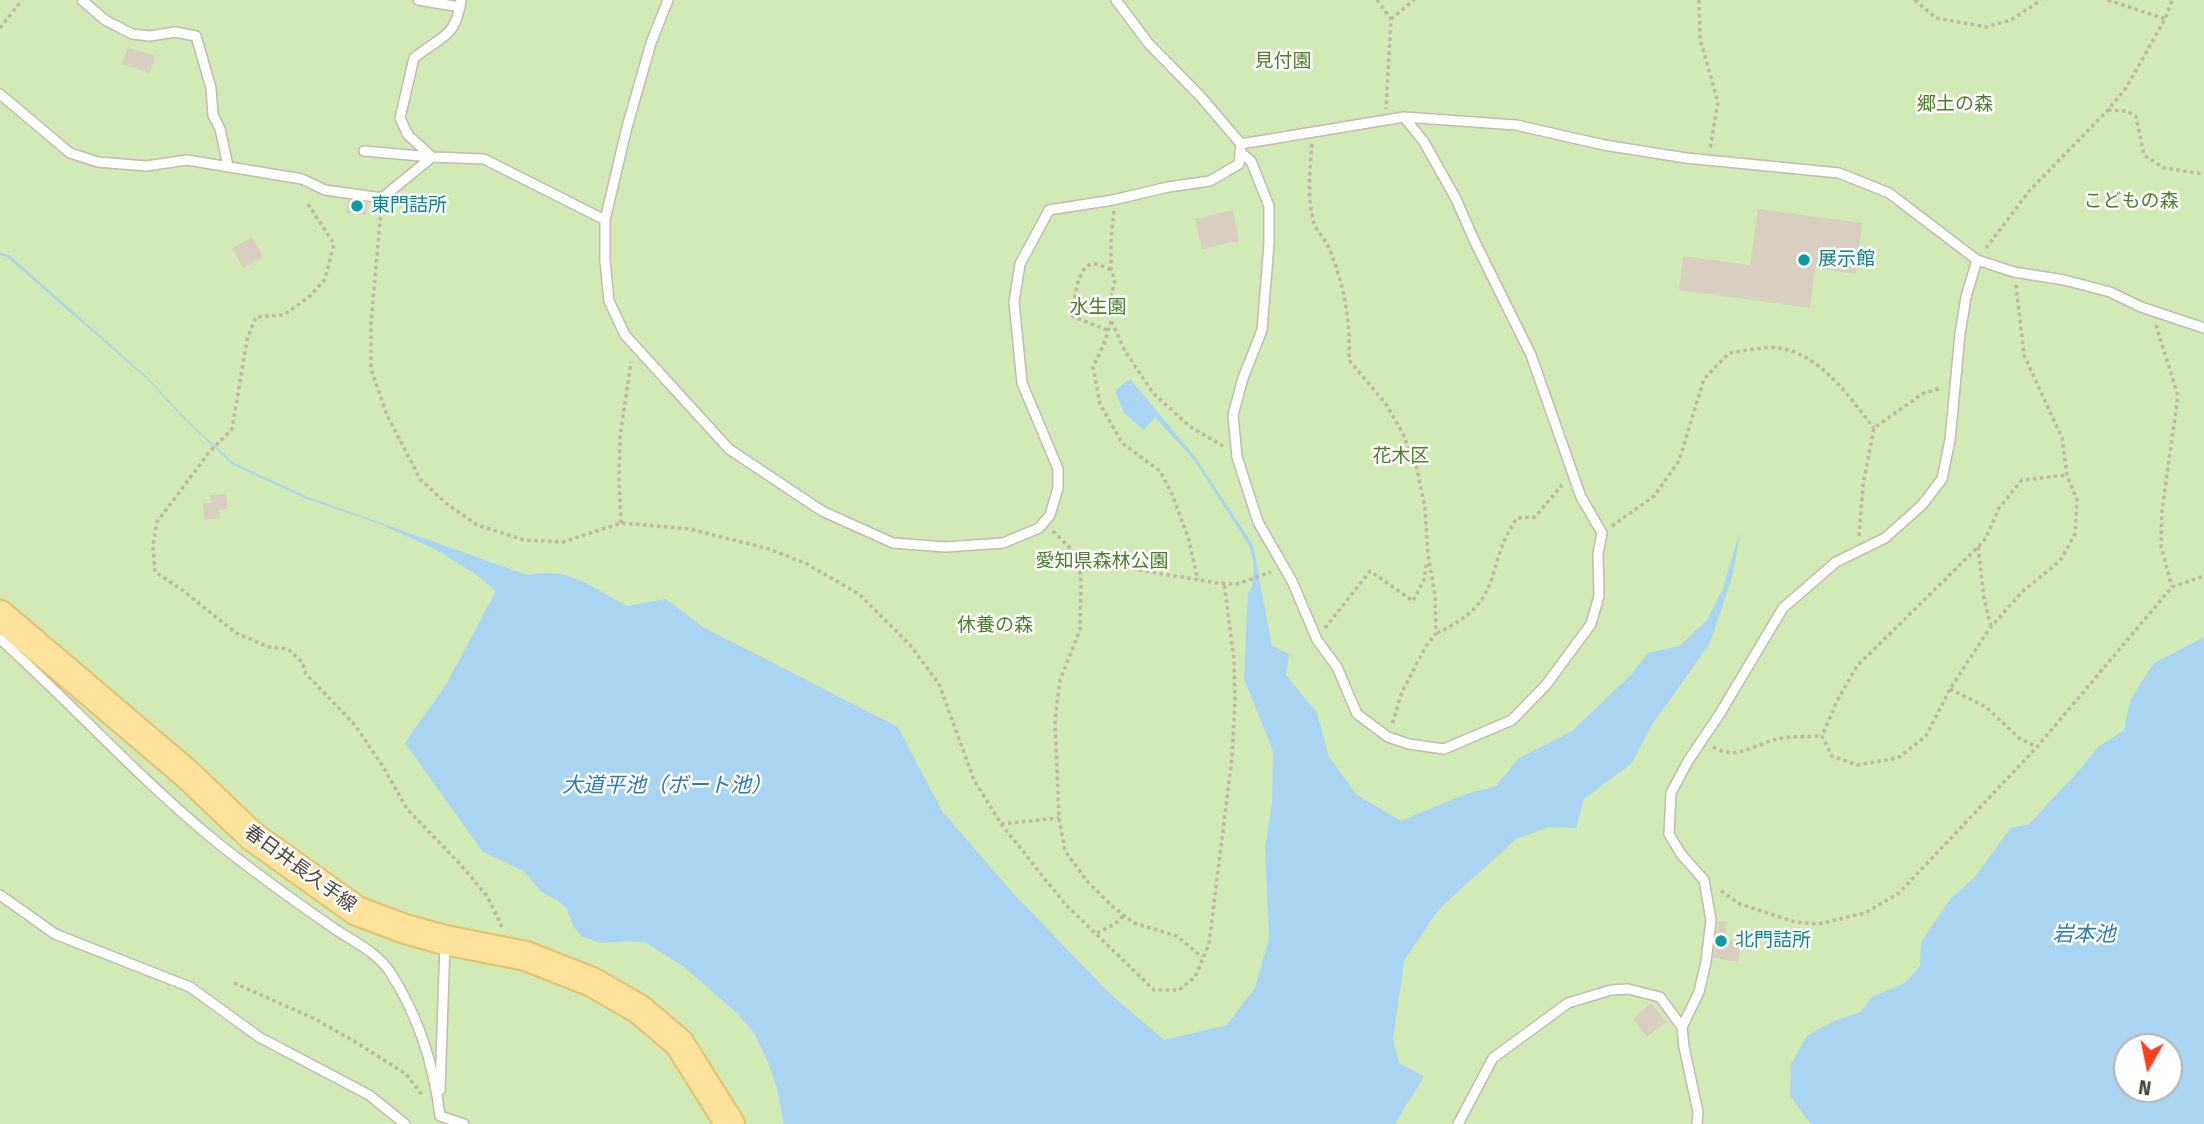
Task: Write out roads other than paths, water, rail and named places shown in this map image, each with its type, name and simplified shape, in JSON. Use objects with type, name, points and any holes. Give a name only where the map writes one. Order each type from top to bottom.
[{"type":"main road","name":"春日井長久手線","points":[[0,615],[187,774],[251,836],[357,911],[445,940],[526,956],[592,982],[639,1009],[679,1043],[730,1124]]},
{"type":"lane","points":[[82,0],[105,20],[132,34],[150,36],[175,32],[196,36],[211,88],[213,115],[220,129],[228,166]]},
{"type":"lane","points":[[418,0],[461,4],[457,24],[446,36],[414,58],[400,118],[408,135],[432,157]]},
{"type":"lane","points":[[668,0],[651,43],[637,91],[605,220],[605,261],[610,301],[625,335],[729,449],[822,511],[893,542],[946,547],[1003,543],[1039,528],[1050,515],[1058,488],[1058,469],[1022,383],[1014,302],[1020,264],[1049,210],[1210,181],[1239,164],[1240,148]]},
{"type":"lane","points":[[1116,0],[1149,44],[1201,97],[1251,161],[1269,206],[1269,244],[1262,330],[1242,378],[1233,415],[1237,457],[1258,522],[1284,567],[1317,640],[1337,667],[1357,714],[1388,737],[1409,744],[1444,748],[1511,720],[1546,685],[1591,624],[1599,596],[1598,554],[1602,533],[1580,496],[1531,355],[1456,199],[1424,142],[1404,117]]},
{"type":"lane","points":[[0,94],[70,153],[98,162],[146,166],[187,160],[302,179],[325,190],[382,198],[432,157]]},
{"type":"lane","points":[[1240,148],[1404,117],[1516,125],[1604,145],[1709,161],[1839,173],[1889,192],[1977,260],[2014,272],[2064,280],[2110,292],[2141,307],[2204,328]]},
{"type":"lane","points":[[364,151],[484,159],[605,220]]},
{"type":"lane","points":[[1682,1027],[1699,992],[1711,920],[1704,880],[1669,834],[1671,793],[1783,608],[1836,562],[1885,538],[1895,530],[1922,505],[1942,479],[1950,440],[1966,297],[1977,260]]},
{"type":"lane","points":[[0,639],[54,688],[131,766],[209,836],[288,895],[373,953],[389,971],[416,1023],[436,1084],[440,1116]]},
{"type":"lane","points":[[0,895],[55,934],[190,987],[259,1037],[369,1095],[405,1124]]},
{"type":"lane","points":[[440,1116],[445,940]]},
{"type":"lane","points":[[1458,1124],[1493,1058],[1569,1003],[1611,990],[1628,989],[1660,997],[1682,1027],[1698,1112],[1697,1124]]},
{"type":"lane","points":[[440,1116],[464,1124]]},
{"type":"water","name":"大道平池（ボート池）","points":[[0,252],[9,255],[147,377],[188,421],[234,463],[308,497],[527,575],[543,573],[569,576],[628,606],[666,599],[703,627],[898,727],[942,811],[1011,891],[1108,992],[1164,1040],[1227,1025],[1255,988],[1269,938],[1265,848],[1272,804],[1273,751],[1244,679],[1248,593],[1252,587],[1254,568],[1250,547],[1195,461],[1155,417],[1144,430],[1124,413],[1115,390],[1130,379],[1195,457],[1253,545],[1272,646],[1289,654],[1286,675],[1317,713],[1329,757],[1357,795],[1401,821],[1463,795],[1496,786],[1519,758],[1572,731],[1630,676],[1648,653],[1680,646],[1707,620],[1723,588],[1740,532],[1733,574],[1710,643],[1652,725],[1631,764],[1584,799],[1576,828],[1549,827],[1516,839],[1439,909],[1404,961],[1393,1039],[1399,1063],[1424,1076],[1395,1124],[784,1124],[777,1088],[768,1062],[754,1033],[737,1013],[684,967],[646,943],[601,943],[581,936],[567,909],[540,891],[524,871],[483,852],[405,743],[447,683],[496,591],[437,550],[378,523],[307,499],[233,465],[187,422],[147,379],[7,257],[0,255]]},
{"type":"water","name":"岩本池","points":[[2204,637],[2204,1124],[1811,1124],[1790,1096],[1791,1064],[1807,1036],[1832,1022],[1860,1012],[1873,996],[1905,983],[1920,966],[1921,942],[1951,898],[1974,878],[2011,828],[2029,824],[2097,748],[2124,730],[2130,701],[2154,663]]},
{"type":"place","name":"東門詰所","points":[[357,206]]},
{"type":"place","name":"展示館","points":[[1804,260]]},
{"type":"place","name":"北門詰所","points":[[1721,941]]},
{"type":"park label","name":"見付園","points":[[1283,62]]},
{"type":"park label","name":"郷土の森","points":[[1955,105]]},
{"type":"park label","name":"こどもの森","points":[[2131,202]]},
{"type":"park label","name":"水生園","points":[[1098,308]]},
{"type":"park label","name":"花木区","points":[[1401,457]]},
{"type":"park label","name":"愛知県森林公園","points":[[1102,562]]},
{"type":"park label","name":"休養の森","points":[[995,626]]}]
